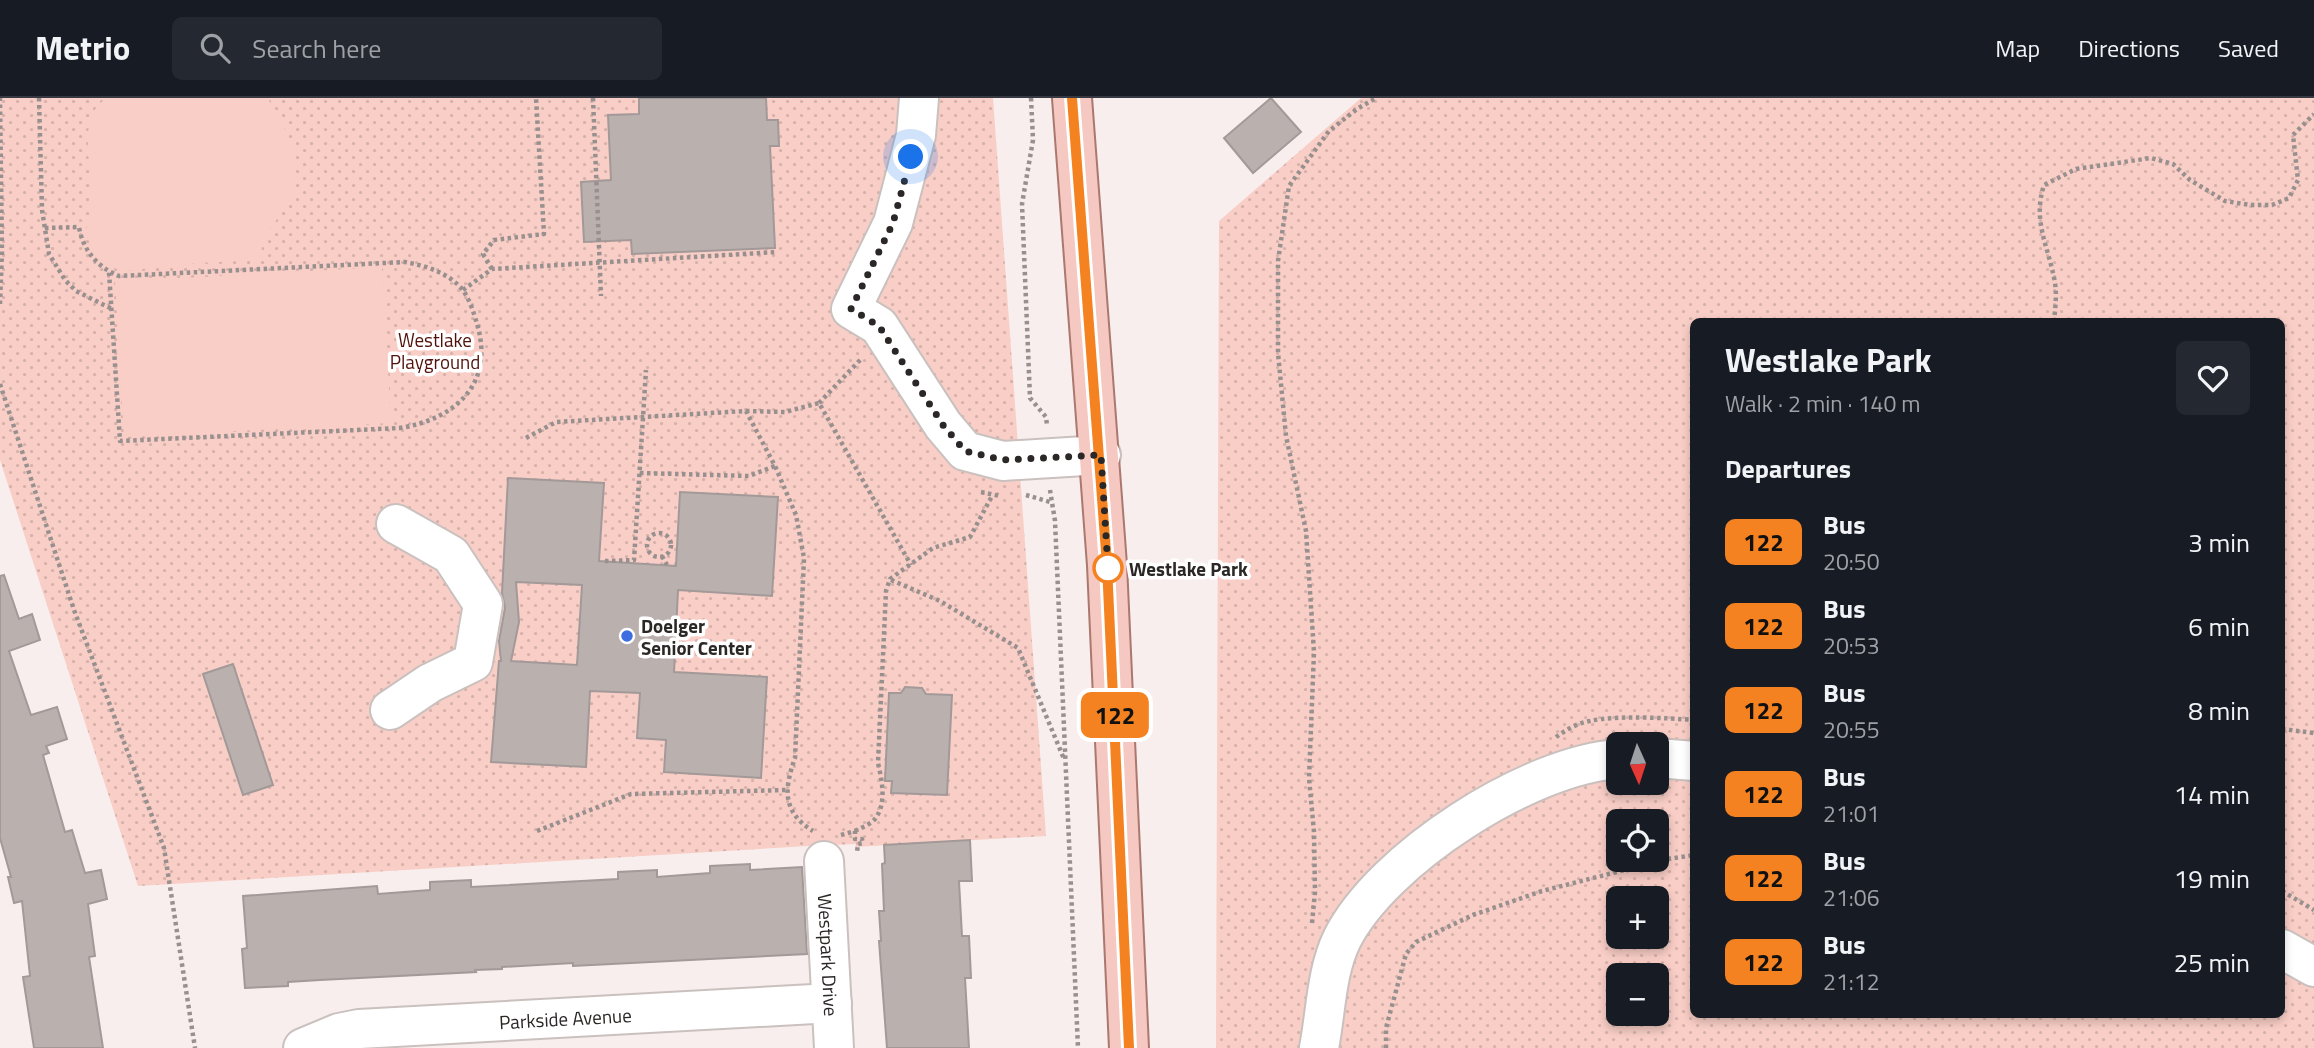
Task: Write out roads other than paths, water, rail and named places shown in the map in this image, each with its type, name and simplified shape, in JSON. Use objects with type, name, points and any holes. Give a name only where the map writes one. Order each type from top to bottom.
[{"type":"main road","points":[[1073,98],[1101,455],[1129,1048]]},
{"type":"street","points":[[919,98],[916,135],[893,223],[851,309],[879,326],[943,425],[965,451],[1003,460],[1049,460],[1101,455]]},
{"type":"street","points":[[390,710],[430,683],[473,662],[482,604],[451,555],[396,524]]},
{"type":"street","points":[[1670,759],[1690,761]]},
{"type":"street","points":[[1319,1048],[1330,976],[1342,939],[1387,880],[1413,856],[1495,801],[1532,783],[1572,769],[1606,762]]},
{"type":"street","name":"Westpark Drive","points":[[824,861],[834,1048]]},
{"type":"street","points":[[2285,951],[2314,967]]},
{"type":"street","name":"Parkside Avenue","points":[[303,1048],[329,1036],[359,1029],[522,1034],[832,1003]]},
{"type":"place","name":"Westlake Park","points":[[1108,568]]},
{"type":"place","name":"Doelger Senior Center","points":[[627,636]]},
{"type":"park label","name":"Westlake Playground","points":[[435,350]]}]
